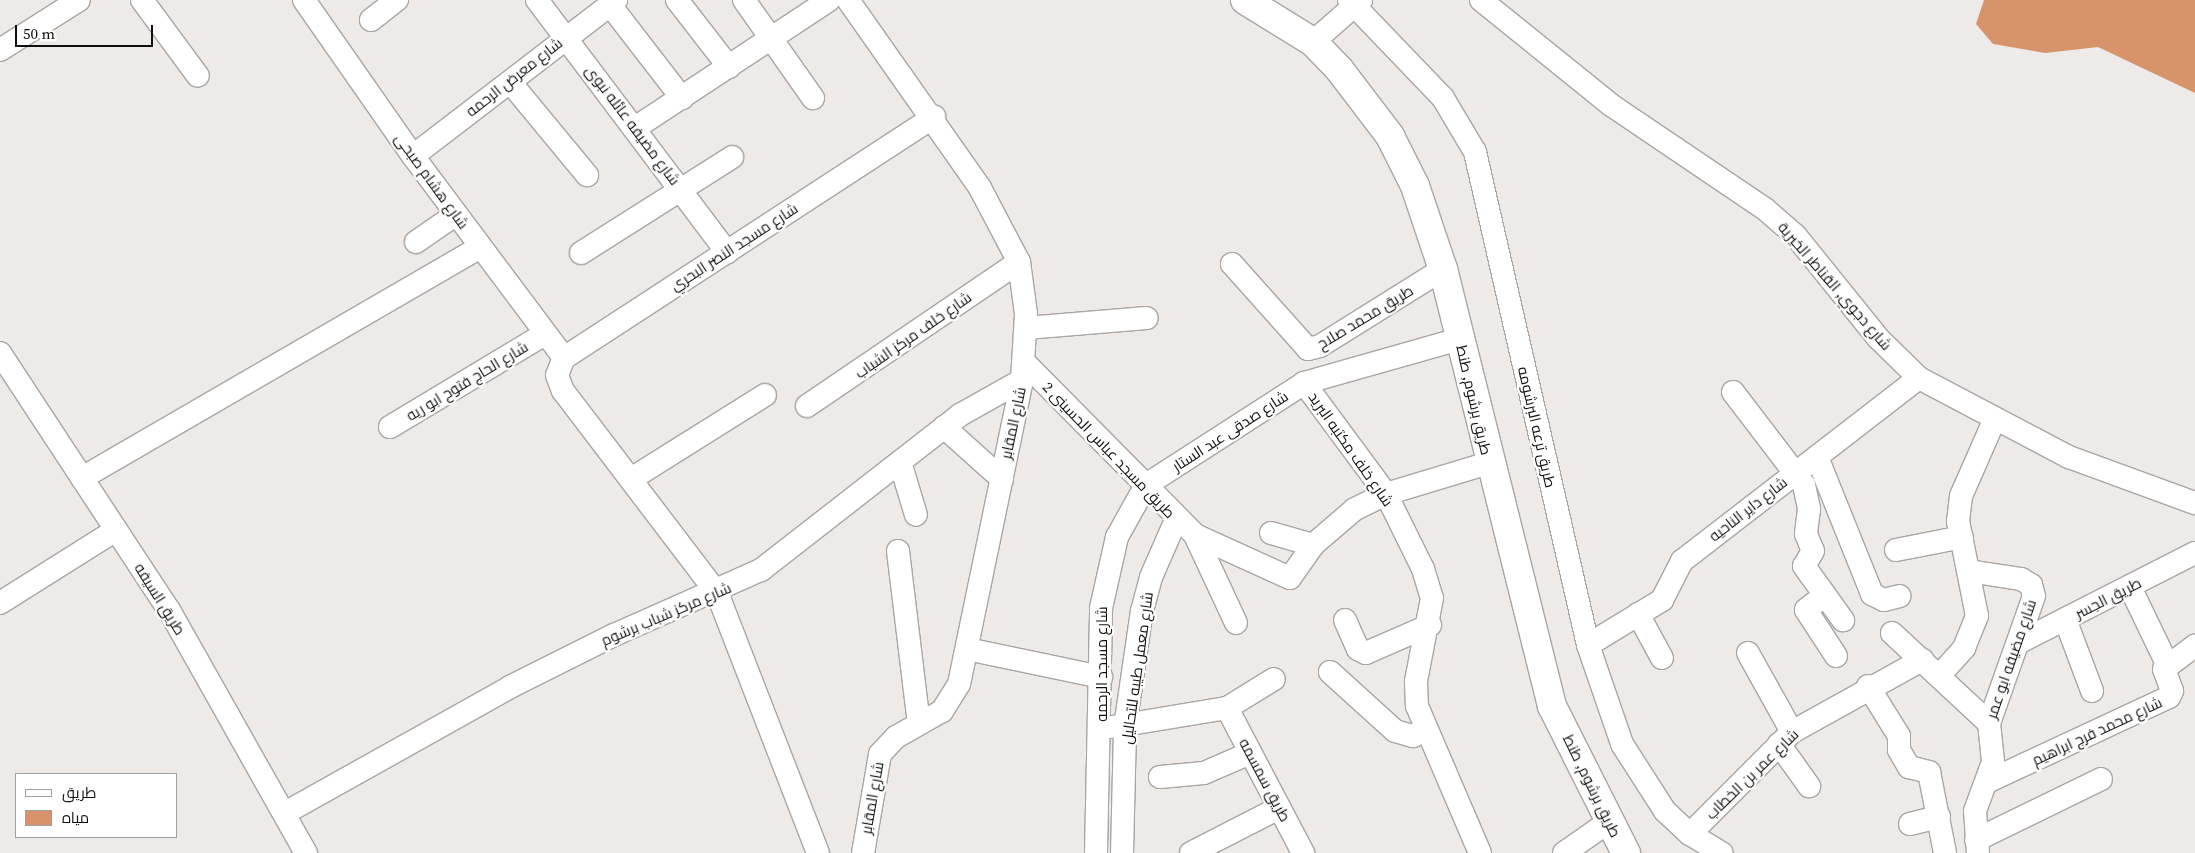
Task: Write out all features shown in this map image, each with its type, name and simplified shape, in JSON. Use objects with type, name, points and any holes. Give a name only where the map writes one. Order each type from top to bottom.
[{"type":"main road","name":"طريق برشوم, طنط","points":[[1246,0],[1313,42],[1390,136],[1415,186],[1443,269],[1489,463],[1552,706],[1607,823],[1626,853]]},
{"type":"street","points":[[0,50],[79,0]]},
{"type":"street","points":[[142,0],[198,76]]},
{"type":"street","name":"شارع هشام صبحى","points":[[304,0],[455,215],[564,358]]},
{"type":"street","points":[[371,20],[397,0]]},
{"type":"street","name":"شارع مضيفه عائله نبوى","points":[[537,0],[680,187],[727,252]]},
{"type":"street","points":[[677,0],[729,67]]},
{"type":"street","points":[[744,0],[813,98]]},
{"type":"street","points":[[635,128],[773,39],[829,0]]},
{"type":"street","name":"شارع المقابر","points":[[848,0],[934,117],[980,188],[1019,262],[1026,328],[1024,372],[967,649],[952,699],[942,711],[896,736],[880,754],[863,853]]},
{"type":"street","name":"شارع دجوي, القناطر الخيرية","points":[[1481,0],[1611,105],[1765,209],[1794,235],[1878,338],[1919,378],[1994,420],[2069,457],[2195,503]]},
{"type":"street","points":[[613,2],[682,98]]},
{"type":"street","name":"شارع معرض الرحمه","points":[[413,156],[510,82],[566,36],[613,2]]},
{"type":"street","points":[[1313,42],[1355,2]]},
{"type":"street","name":"طريق ترعه البرشومه","points":[[1355,2],[1443,98],[1475,152],[1588,645],[1622,744],[1647,790],[1690,834],[1722,853]]},
{"type":"street","points":[[510,82],[587,175]]},
{"type":"street","name":"شارع مسجد النصر البحري","points":[[564,358],[934,117]]},
{"type":"street","points":[[581,253],[680,187],[732,157]]},
{"type":"street","points":[[416,242],[455,215]]},
{"type":"street","points":[[82,478],[480,247]]},
{"type":"street","name":"شارع خلف مركز الشباب","points":[[807,406],[1019,262]]},
{"type":"street","name":"طريق محمد صلاح","points":[[1232,264],[1308,349],[1320,346],[1443,269]]},
{"type":"street","points":[[1026,328],[1147,318]]},
{"type":"street","name":"شارع الحاج فتوح ابو ريه","points":[[390,428],[545,334]]},
{"type":"street","name":"شارع صدقى عبد الستار","points":[[1146,486],[1304,383],[1460,339]]},
{"type":"street","name":"طريق السيفه","points":[[0,354],[169,610],[306,853]]},
{"type":"street","points":[[564,358],[557,375],[564,391],[717,593],[818,853]]},
{"type":"street","name":"شارع مركز شباب برشوم","points":[[285,813],[510,687],[614,635],[717,593],[762,570],[944,427],[1024,372]]},
{"type":"street","name":"طريق مسجد عباس الحسينى 2","points":[[1024,372],[1146,486],[1176,520],[1195,535],[1291,578],[1313,544]]},
{"type":"street","name":"شارع داير الناحيه","points":[[1588,645],[1667,595],[1682,561],[1919,378]]},
{"type":"street","name":"شارع خلف مكتبه البريد","points":[[1304,383],[1386,494],[1423,569],[1432,598],[1430,625],[1416,681],[1425,730],[1480,853]]},
{"type":"street","points":[[1733,392],[1795,474],[1808,497],[1806,534],[1813,548],[1804,564],[1843,620]]},
{"type":"street","points":[[631,480],[766,395]]},
{"type":"street","points":[[1939,676],[1973,632],[1977,616],[1962,537],[1961,496],[1994,420]]},
{"type":"street","points":[[944,427],[1002,479]]},
{"type":"street","points":[[1817,457],[1872,594],[1884,600],[1900,596]]},
{"type":"street","points":[[900,462],[916,515]]},
{"type":"street","points":[[1272,533],[1313,544],[1341,518],[1386,494],[1489,463]]},
{"type":"street","name":"شارع مسجد الرحمه","points":[[1096,853],[1101,727],[1101,608],[1106,569],[1116,537],[1146,486]]},
{"type":"street","name":"شارع معمل طيبه للتحاليل","points":[[1122,853],[1125,727],[1150,577],[1176,520]]},
{"type":"street","points":[[0,603],[116,530]]},
{"type":"street","name":"طريق مسجد عباس الحسينى 2","points":[[1195,535],[1236,623]]},
{"type":"street","points":[[1896,550],[1962,537]]},
{"type":"street","points":[[898,551],[919,724]]},
{"type":"street","name":"طريق الجسر","points":[[2020,642],[2195,553]]},
{"type":"street","name":"شارع مضيفه ابو عمر","points":[[1969,570],[2021,579],[2031,585],[2034,596],[2020,642],[1989,723],[1993,762],[1989,781],[1975,811],[1977,846]]},
{"type":"street","points":[[2130,587],[2168,666],[2195,646]]},
{"type":"street","points":[[1825,595],[1806,610],[1836,656]]},
{"type":"street","points":[[1638,614],[1662,658]]},
{"type":"street","points":[[2066,619],[2092,691]]},
{"type":"street","points":[[1345,620],[1358,649],[1366,652],[1430,625]]},
{"type":"street","points":[[1892,632],[1989,723]]},
{"type":"street","points":[[967,649],[1101,677]]},
{"type":"street","points":[[1748,653],[1809,786]]},
{"type":"street","name":"شارع عمر بن الخطاب","points":[[1690,834],[1786,738],[1868,686],[1922,660]]},
{"type":"street","name":"شارع محمد فرج ابراهيم","points":[[1989,781],[2169,697],[2172,691],[2163,674],[2168,666]]},
{"type":"street","points":[[1330,672],[1395,731],[1413,736],[1425,730]]},
{"type":"street","points":[[1101,727],[1125,727],[1227,708],[1274,679]]},
{"type":"street","points":[[1868,686],[1899,736],[1899,750],[1909,767],[1929,772],[1945,853]]},
{"type":"street","name":"طريق سمسمه","points":[[1227,708],[1303,853]]},
{"type":"street","points":[[1160,777],[1204,773],[1250,754]]},
{"type":"street","points":[[1977,846],[2101,779]]},
{"type":"street","points":[[1191,853],[1279,808]]},
{"type":"street","points":[[1910,824],[1939,817]]},
{"type":"street","points":[[1564,853],[1607,823]]},
{"type":"water","points":[[1984,0],[2195,0],[2195,93],[2098,47],[2045,53],[1993,44],[1976,24]]}]
